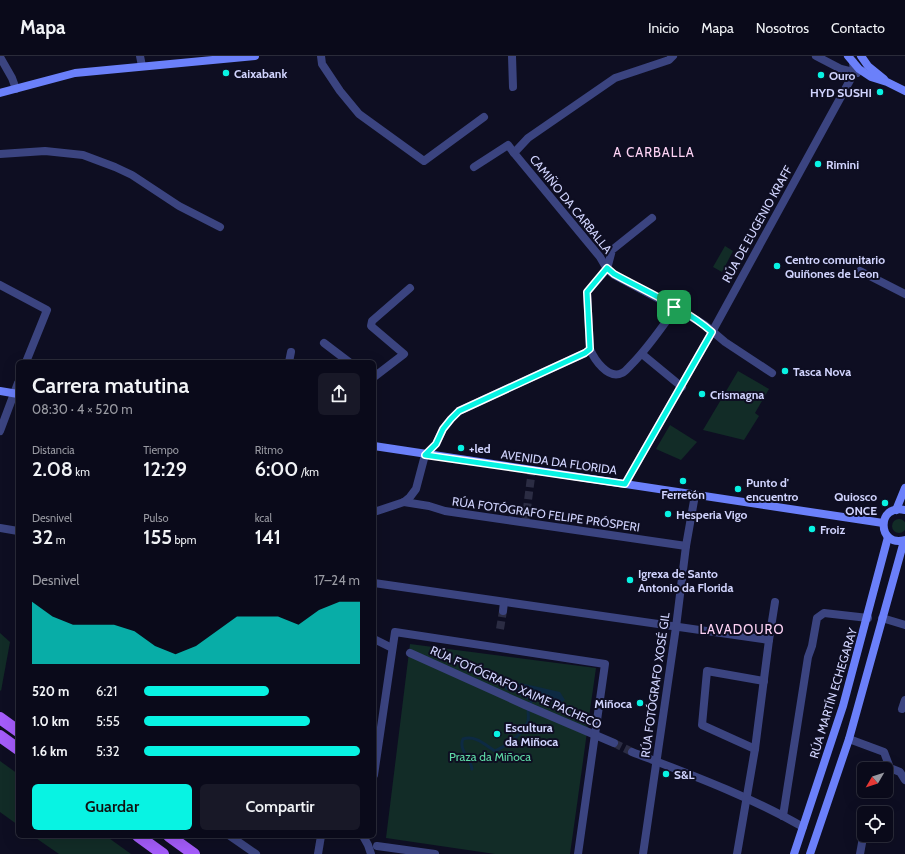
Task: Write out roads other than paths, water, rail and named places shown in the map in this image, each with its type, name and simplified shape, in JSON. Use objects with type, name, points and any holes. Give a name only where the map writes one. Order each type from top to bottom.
[{"type":"main road","points":[[0,93],[75,73],[255,56]]},
{"type":"main road","points":[[861,56],[868,66],[888,82],[905,91]]},
{"type":"main road","points":[[851,59],[866,74],[878,80],[888,82]]},
{"type":"main road","points":[[0,391],[16,393]]},
{"type":"main road","name":"AVENIDA DA FLORIDA","points":[[376,446],[425,455],[884,523]]},
{"type":"main road","points":[[896,510],[905,488]]},
{"type":"main road","points":[[810,854],[849,739],[904,541],[895,541],[888,537],[885,533],[884,523],[888,514],[896,510],[905,510]]},
{"type":"main road","name":"RÚA MARTÍN ECHEGARAY","points":[[794,854],[843,706],[868,618],[888,537]]},
{"type":"main road","points":[[0,736],[16,748]]},
{"type":"main road","points":[[141,838],[163,854]]},
{"type":"main road","points":[[172,838],[194,854]]},
{"type":"street","points":[[140,56],[142,66]]},
{"type":"street","points":[[321,56],[322,64],[340,91],[359,114],[424,161],[484,117]]},
{"type":"street","points":[[512,56],[513,87]]},
{"type":"street","name":"CAMIÑO DA CARBALLA","points":[[607,268],[600,257],[514,153],[528,138],[615,78],[669,60],[673,56]]},
{"type":"street","points":[[816,56],[841,69],[854,73],[866,74]]},
{"type":"street","points":[[0,57],[16,88]]},
{"type":"street","points":[[851,59],[854,73]]},
{"type":"street","name":"RÚA DE EUGENIO KRAFF","points":[[625,484],[682,387],[854,73]]},
{"type":"street","points":[[474,167],[508,145],[514,153]]},
{"type":"street","points":[[0,154],[45,151],[83,155],[115,166],[132,175],[179,206],[220,227]]},
{"type":"street","name":"CAMIÑO DA CARBALLA","points":[[590,349],[587,292],[607,268],[612,250],[652,218]]},
{"type":"street","points":[[607,268],[614,274],[705,325],[725,342],[772,373]]},
{"type":"street","points":[[860,271],[905,294]]},
{"type":"street","points":[[0,285],[47,310],[27,360]]},
{"type":"street","points":[[376,375],[404,354],[370,326],[372,321],[410,288]]},
{"type":"street","points":[[376,511],[404,502],[410,497],[416,489],[425,455],[436,444],[443,429],[459,411],[585,353],[590,349],[594,358],[611,374],[617,375],[623,373],[642,354],[670,316]]},
{"type":"street","points":[[324,343],[346,360]]},
{"type":"street","points":[[289,360],[291,352]]},
{"type":"street","points":[[642,354],[682,387]]},
{"type":"street","points":[[0,431],[16,393]]},
{"type":"street","name":"RÚA FOTÓGRAFO XOSÉ GIL","points":[[643,854],[676,627],[686,546],[695,495]]},
{"type":"street","name":"RÚA FOTÓGRAFO FELIPE PRÓSPERI","points":[[404,502],[429,506],[445,511],[686,546]]},
{"type":"street","points":[[0,528],[16,531]]},
{"type":"street","points":[[376,583],[769,640]]},
{"type":"street","points":[[503,611],[504,602]]},
{"type":"street","points":[[737,854],[756,749],[769,640],[776,602]]},
{"type":"street","points":[[783,816],[808,657],[818,618],[824,613],[868,618]]},
{"type":"street","points":[[882,618],[905,625]]},
{"type":"street","points":[[376,761],[395,632],[605,664],[578,854]]},
{"type":"street","points":[[376,640],[392,648]]},
{"type":"street","name":"RÚA FOTÓGRAFO XAIME PACHECO","points":[[410,653],[528,707],[614,743]]},
{"type":"street","points":[[756,749],[702,725],[707,671],[764,681]]},
{"type":"street","points":[[902,709],[905,700]]},
{"type":"street","points":[[849,739],[884,752],[888,762]]},
{"type":"street","points":[[632,752],[747,799],[803,827]]},
{"type":"street","points":[[893,769],[900,772],[905,780]]},
{"type":"street","points":[[233,838],[256,854]]},
{"type":"street","points":[[318,854],[321,838]]},
{"type":"street","points":[[363,838],[371,854]]},
{"type":"street","points":[[860,854],[862,842]]},
{"type":"street","points":[[377,846],[435,854]]},
{"type":"water","points":[[502,681],[525,684],[560,692],[565,700],[561,703],[542,699],[532,700],[524,698],[512,690],[506,690]]},
{"type":"waterway","points":[[472,769],[462,747],[463,739],[476,739],[495,751],[499,749],[514,739],[526,726],[528,720],[528,709],[532,700]]},
{"type":"tunnel","points":[[525,523],[532,470]]},
{"type":"tunnel","points":[[500,629],[503,611]]},
{"type":"tunnel","points":[[614,743],[632,752]]},
{"type":"place","name":"Caixabank","points":[[226,73]]},
{"type":"place","name":"Ouro","points":[[821,75]]},
{"type":"place","name":"HYD SUSHI","points":[[880,92]]},
{"type":"place","name":"Rimini","points":[[818,164]]},
{"type":"place","name":"Centro comunitario Quiñones de Leon","points":[[777,266]]},
{"type":"place","name":"Tasca Nova","points":[[785,371]]},
{"type":"place","name":"Crismagna","points":[[702,394]]},
{"type":"place","name":"+led","points":[[461,448]]},
{"type":"place","name":"Ferretón","points":[[683,481]]},
{"type":"place","name":"Punto d' encuentro","points":[[738,489]]},
{"type":"place","name":"Quiosco ONCE","points":[[885,503]]},
{"type":"place","name":"Hesperia Vigo","points":[[668,514]]},
{"type":"place","name":"Froiz","points":[[812,529]]},
{"type":"place","name":"Igrexa de Santo Antonio da Florida","points":[[630,580]]},
{"type":"place","name":"Miñoca","points":[[640,703]]},
{"type":"place","name":"Escultura da Miñoca","points":[[497,734]]},
{"type":"place","name":"S&L","points":[[666,774]]},
{"type":"district","name":"A CARBALLA","points":[[654,152]]},
{"type":"district","name":"LAVADOURO","points":[[742,629]]},
{"type":"park label","name":"Praza da Miñoca","points":[[490,756]]}]
